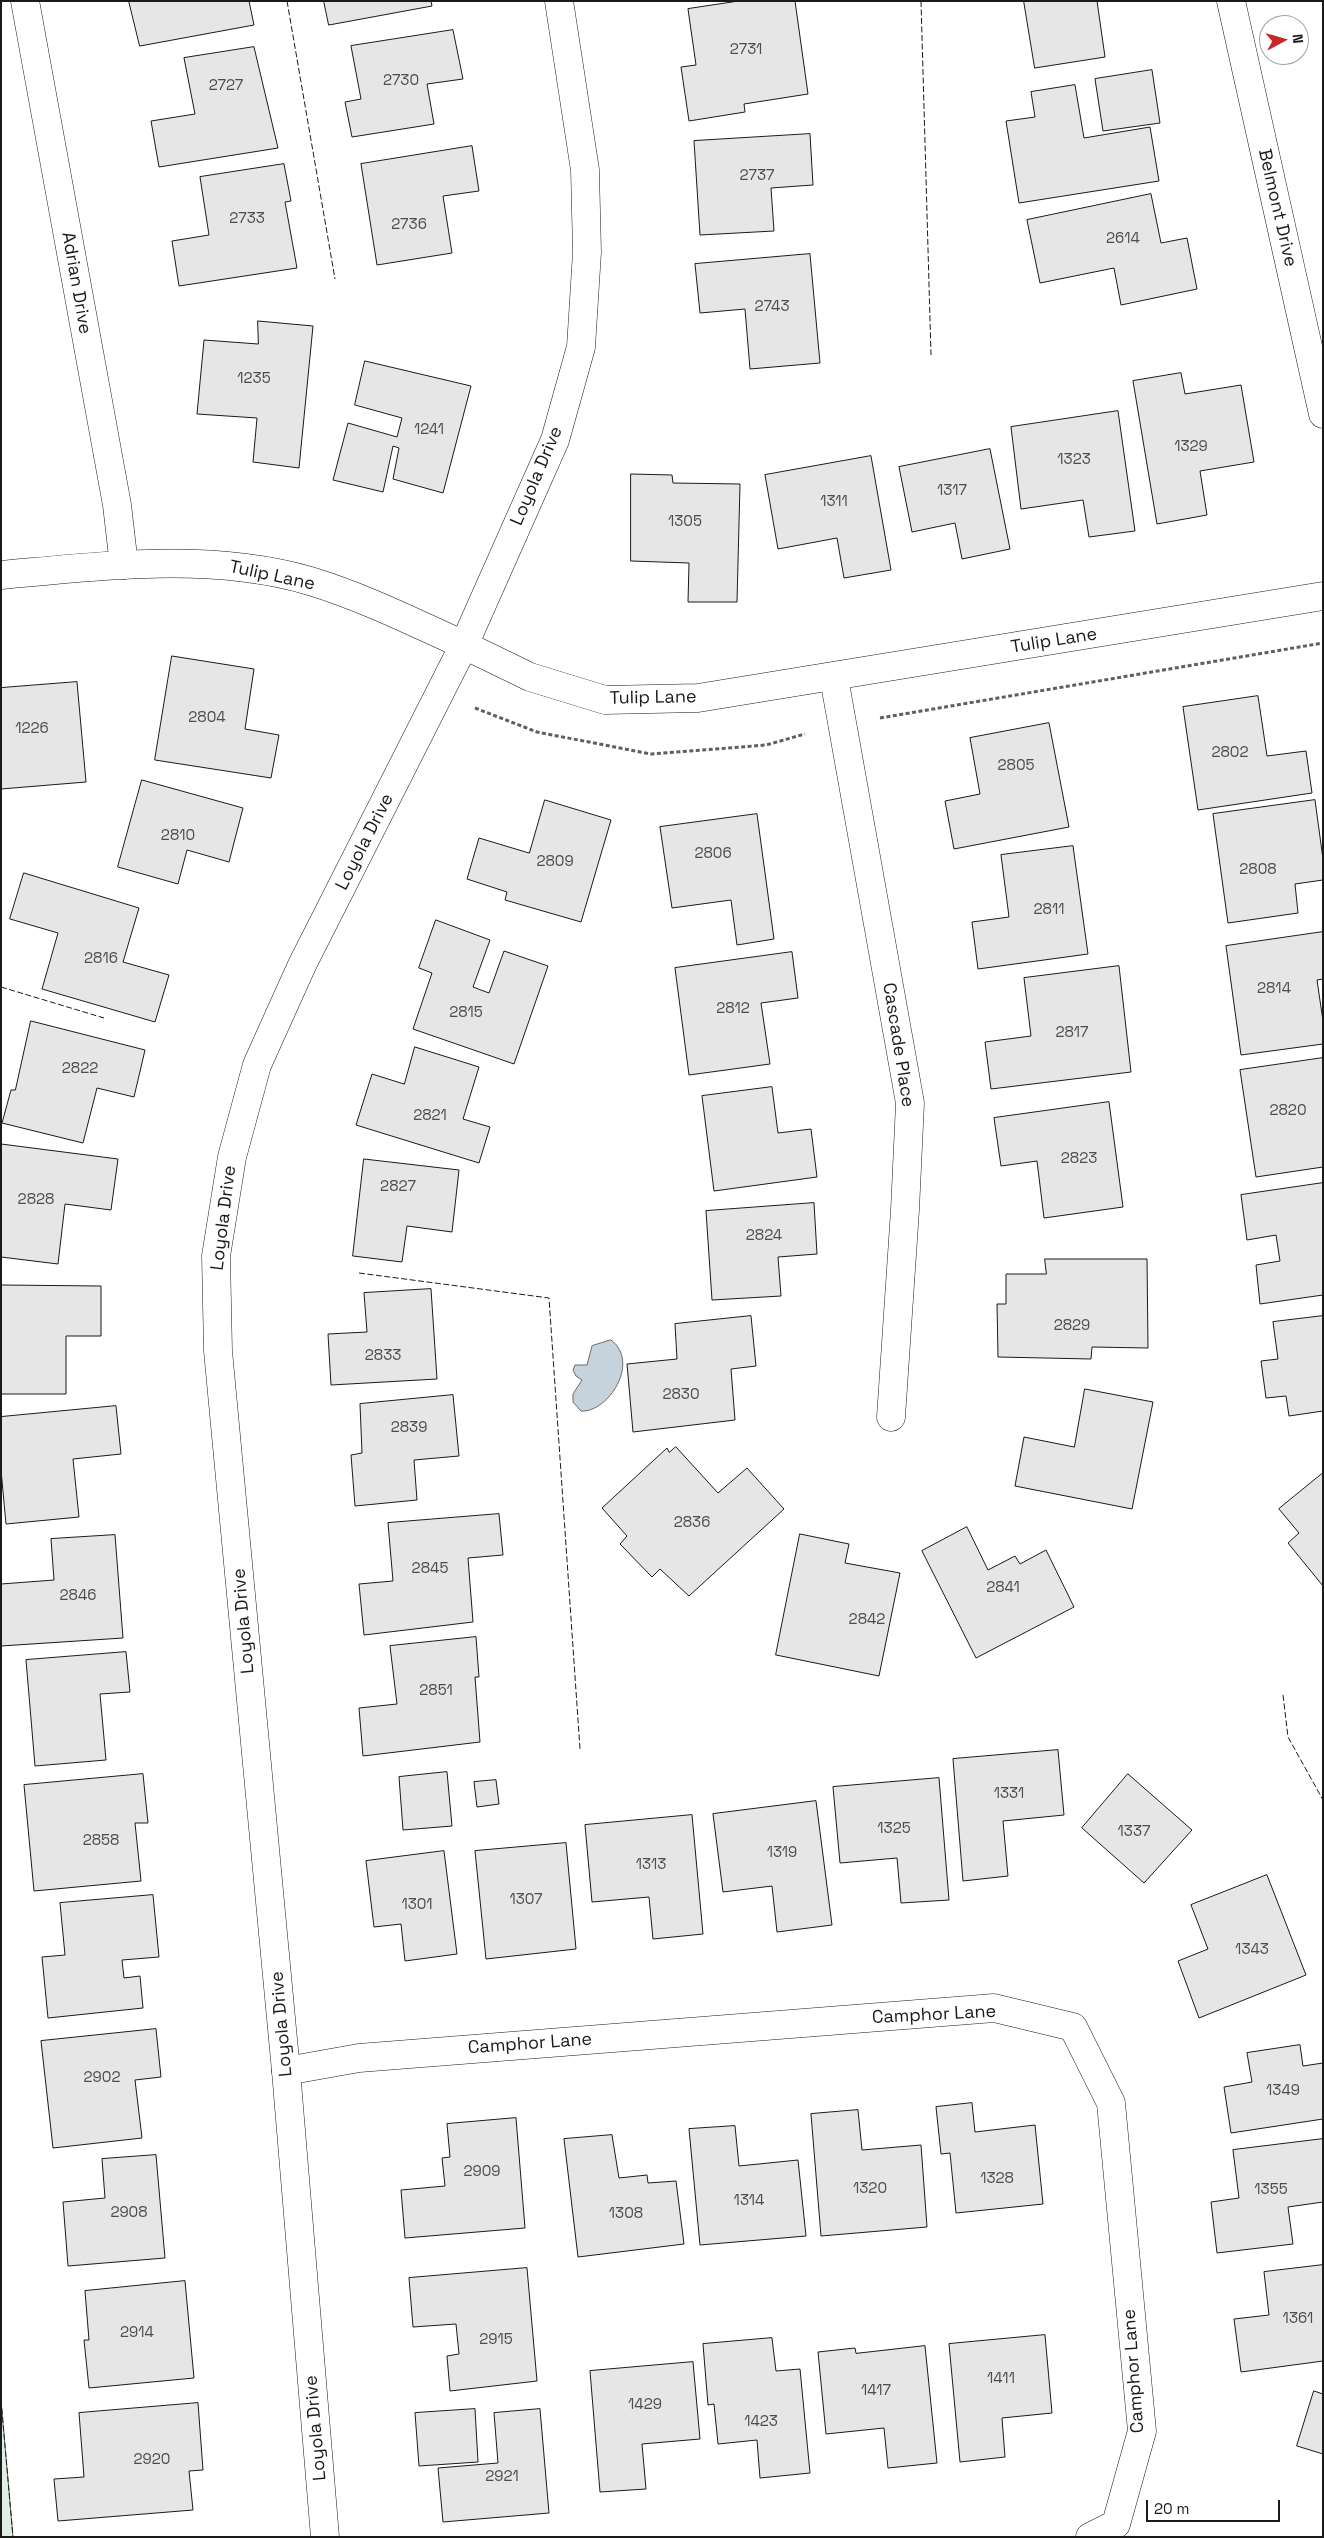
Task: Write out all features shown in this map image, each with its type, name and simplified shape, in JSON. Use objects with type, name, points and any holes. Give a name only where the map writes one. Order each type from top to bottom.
[{"type":"street","name":"Adrian Drive","points":[[24,1],[117,505],[124,565]]},
{"type":"street","name":"Loyola Drive","points":[[325,2537],[286,2071],[218,1351],[216,1256],[232,1157],[258,1065],[302,965],[464,645],[556,440],[581,346],[587,252],[585,170],[559,1]]},
{"type":"street","name":"Belmont Drive","points":[[1231,1],[1323,414]]},
{"type":"street","name":"Tulip Lane","points":[[1,576],[124,565],[218,565],[266,571],[310,582],[391,612],[530,677],[604,700],[698,698],[834,678],[1323,596]]},
{"type":"street","name":"Cascade Place","points":[[834,678],[910,1103],[891,1417]]},
{"type":"street","name":"Camphor Lane","points":[[286,2071],[359,2058],[994,2008],[1073,2027],[1110,2103],[1142,2431],[1116,2524],[1090,2537]]},
{"type":"green space","points":[[1,2400],[13,2537],[1,2537]]},
{"type":"shaded area","points":[[611,1340],[619,1349],[623,1361],[622,1373],[610,1395],[601,1404],[581,1411],[573,1402],[573,1394],[582,1380],[576,1376],[573,1370],[575,1365],[587,1365],[592,1346]]},
{"type":"building","points":[[129,1],[249,1],[254,25],[140,46]]},
{"type":"building","points":[[324,1],[431,1],[432,6],[329,25]]},
{"type":"building","points":[[739,1],[795,1],[808,94],[744,104],[745,112],[689,121],[681,67],[696,65],[688,9]]},
{"type":"building","points":[[1024,1],[1097,1],[1105,57],[1035,68]]},
{"type":"building","points":[[453,30],[463,79],[427,84],[434,124],[352,137],[345,102],[361,99],[351,46]]},
{"type":"building","points":[[254,47],[278,148],[159,167],[151,121],[195,114],[184,58]]},
{"type":"building","points":[[1152,70],[1160,123],[1103,131],[1095,79]]},
{"type":"building","points":[[1075,85],[1084,138],[1150,127],[1159,181],[1019,203],[1006,121],[1035,117],[1031,92]]},
{"type":"building","points":[[810,134],[813,185],[771,188],[774,231],[700,235],[694,141]]},
{"type":"building","points":[[472,146],[479,191],[443,196],[452,253],[377,265],[361,164]]},
{"type":"building","points":[[284,164],[291,201],[285,202],[297,268],[179,286],[172,241],[209,235],[200,177]]},
{"type":"building","points":[[1151,194],[1161,243],[1187,238],[1197,289],[1121,305],[1114,268],[1040,283],[1027,220]]},
{"type":"building","points":[[810,254],[820,363],[750,369],[745,309],[700,313],[695,264]]},
{"type":"building","points":[[258,321],[313,326],[299,468],[253,462],[257,418],[197,414],[204,340],[258,344]]},
{"type":"building","points":[[365,361],[471,386],[443,493],[393,479],[399,448],[393,446],[383,492],[333,480],[348,423],[397,437],[402,418],[355,405]]},
{"type":"building","points":[[1181,373],[1185,394],[1241,385],[1254,462],[1200,471],[1207,515],[1157,524],[1133,381]]},
{"type":"building","points":[[1118,411],[1135,531],[1089,537],[1083,500],[1021,509],[1011,427]]},
{"type":"building","points":[[990,449],[1010,549],[962,559],[955,523],[912,532],[899,467]]},
{"type":"building","points":[[871,456],[891,570],[844,578],[837,538],[778,549],[765,475]]},
{"type":"building","points":[[631,474],[672,475],[673,483],[740,484],[737,602],[688,602],[689,563],[631,561]]},
{"type":"building","points":[[172,656],[254,669],[245,729],[279,735],[271,778],[155,760]]},
{"type":"building","points":[[77,682],[86,782],[1,789],[1,688]]},
{"type":"building","points":[[1258,696],[1267,756],[1306,751],[1312,793],[1198,810],[1183,707]]},
{"type":"building","points":[[1049,723],[1069,827],[954,849],[945,801],[980,794],[970,738]]},
{"type":"building","points":[[142,780],[243,808],[229,862],[187,850],[178,884],[118,867]]},
{"type":"building","points":[[545,800],[611,820],[581,922],[505,900],[507,892],[467,879],[479,838],[529,853]]},
{"type":"building","points":[[1315,800],[1323,859],[1323,880],[1295,884],[1298,913],[1228,923],[1213,814]]},
{"type":"building","points":[[757,814],[774,939],[737,945],[731,900],[672,908],[660,827]]},
{"type":"building","points":[[1073,846],[1088,954],[978,969],[972,922],[1009,917],[1001,855]]},
{"type":"building","points":[[24,873],[139,908],[123,962],[169,975],[155,1022],[42,989],[58,933],[10,919]]},
{"type":"building","points":[[436,920],[490,940],[473,987],[489,993],[504,951],[548,966],[514,1064],[413,1029],[432,973],[419,968]]},
{"type":"building","points":[[1323,932],[1323,979],[1317,980],[1323,1021],[1323,1044],[1241,1055],[1226,946]]},
{"type":"building","points":[[792,952],[798,998],[761,1003],[770,1064],[689,1075],[675,968]]},
{"type":"building","points":[[1119,966],[1131,1072],[991,1089],[985,1042],[1031,1036],[1024,978]]},
{"type":"building","points":[[31,1021],[145,1050],[134,1097],[97,1088],[83,1143],[2,1123],[11,1090],[15,1090]]},
{"type":"building","points":[[415,1047],[479,1067],[463,1119],[490,1127],[479,1163],[356,1125],[372,1074],[404,1084]]},
{"type":"building","points":[[1323,1058],[1323,1167],[1256,1177],[1240,1070]]},
{"type":"building","points":[[772,1087],[778,1133],[811,1129],[817,1177],[714,1191],[702,1096]]},
{"type":"building","points":[[1109,1102],[1123,1207],[1044,1218],[1037,1161],[1001,1166],[994,1118]]},
{"type":"building","points":[[1,1144],[118,1159],[111,1210],[65,1204],[58,1264],[1,1257]]},
{"type":"building","points":[[364,1159],[459,1170],[452,1232],[407,1226],[402,1262],[353,1256]]},
{"type":"building","points":[[1323,1183],[1323,1295],[1260,1304],[1256,1265],[1280,1261],[1276,1235],[1247,1240],[1241,1195]]},
{"type":"building","points":[[814,1203],[817,1254],[778,1257],[781,1296],[712,1300],[706,1211]]},
{"type":"building","points":[[1045,1259],[1147,1259],[1148,1348],[1092,1347],[1091,1359],[998,1357],[997,1304],[1006,1304],[1006,1274],[1046,1274]]},
{"type":"building","points":[[1,1285],[101,1286],[101,1336],[66,1336],[66,1394],[1,1394]]},
{"type":"building","points":[[431,1289],[437,1379],[331,1385],[328,1334],[367,1332],[364,1293]]},
{"type":"building","points":[[751,1316],[756,1366],[731,1369],[735,1420],[633,1432],[627,1364],[677,1359],[675,1324]]},
{"type":"building","points":[[1323,1316],[1323,1411],[1289,1416],[1286,1396],[1266,1398],[1261,1361],[1278,1359],[1273,1322]]},
{"type":"building","points":[[1085,1389],[1153,1402],[1132,1509],[1015,1486],[1024,1437],[1074,1447]]},
{"type":"building","points":[[453,1395],[459,1456],[414,1460],[417,1500],[355,1506],[351,1455],[362,1453],[360,1404]]},
{"type":"building","points":[[116,1406],[121,1454],[73,1459],[79,1517],[6,1524],[1,1470],[1,1417]]},
{"type":"building","points":[[676,1447],[718,1493],[747,1468],[784,1509],[689,1596],[660,1569],[652,1577],[620,1544],[627,1536],[602,1508],[667,1448],[669,1452]]},
{"type":"building","points":[[1323,1473],[1323,1586],[1288,1543],[1299,1533],[1279,1509]]},
{"type":"building","points":[[499,1514],[503,1555],[468,1558],[473,1622],[364,1635],[359,1584],[393,1581],[388,1523]]},
{"type":"building","points":[[967,1527],[988,1570],[1015,1556],[1020,1564],[1046,1550],[1074,1607],[976,1658],[922,1551]]},
{"type":"building","points":[[800,1534],[849,1544],[845,1563],[900,1573],[879,1676],[776,1655]]},
{"type":"building","points":[[115,1535],[123,1638],[1,1646],[1,1584],[54,1580],[51,1539]]},
{"type":"building","points":[[476,1637],[479,1677],[475,1677],[480,1742],[363,1756],[359,1708],[397,1704],[390,1646]]},
{"type":"building","points":[[126,1652],[130,1692],[100,1694],[106,1760],[35,1766],[26,1660]]},
{"type":"building","points":[[1058,1750],[1064,1815],[1003,1821],[1008,1876],[963,1881],[953,1759]]},
{"type":"building","points":[[447,1772],[452,1826],[403,1830],[399,1777]]},
{"type":"building","points":[[143,1774],[148,1823],[135,1823],[141,1881],[34,1891],[24,1785]]},
{"type":"building","points":[[1128,1774],[1192,1830],[1144,1883],[1082,1828]]},
{"type":"building","points":[[939,1778],[949,1900],[901,1903],[897,1858],[840,1863],[833,1787]]},
{"type":"building","points":[[496,1780],[499,1804],[477,1807],[474,1782]]},
{"type":"building","points":[[816,1801],[832,1925],[777,1932],[772,1886],[723,1892],[713,1814]]},
{"type":"building","points":[[692,1815],[703,1934],[653,1939],[649,1897],[592,1902],[585,1825]]},
{"type":"building","points":[[566,1843],[576,1949],[486,1959],[475,1851]]},
{"type":"building","points":[[444,1851],[457,1954],[405,1961],[401,1924],[374,1927],[366,1861]]},
{"type":"building","points":[[1267,1875],[1306,1975],[1199,2018],[1178,1961],[1208,1949],[1191,1905]]},
{"type":"building","points":[[153,1895],[159,1957],[122,1960],[124,1978],[140,1976],[143,2008],[48,2018],[42,1957],[65,1955],[60,1903]]},
{"type":"building","points":[[156,2029],[161,2077],[135,2080],[142,2138],[53,2148],[41,2041]]},
{"type":"building","points":[[1300,2045],[1303,2066],[1323,2063],[1323,2119],[1231,2133],[1224,2087],[1252,2082],[1247,2053]]},
{"type":"building","points":[[972,2103],[975,2132],[1035,2125],[1043,2204],[956,2213],[950,2153],[941,2154],[936,2107]]},
{"type":"building","points":[[858,2110],[862,2150],[921,2145],[927,2227],[821,2236],[811,2114]]},
{"type":"building","points":[[516,2118],[525,2228],[405,2238],[401,2190],[445,2186],[442,2158],[450,2157],[447,2124]]},
{"type":"building","points":[[735,2126],[739,2166],[798,2160],[806,2236],[700,2245],[689,2129]]},
{"type":"building","points":[[612,2135],[619,2178],[647,2175],[648,2183],[676,2181],[684,2244],[578,2257],[564,2139]]},
{"type":"building","points":[[1323,2139],[1323,2202],[1288,2207],[1293,2244],[1217,2253],[1211,2202],[1239,2198],[1233,2150]]},
{"type":"building","points":[[156,2155],[165,2258],[68,2266],[63,2202],[105,2198],[102,2159]]},
{"type":"building","points":[[1323,2265],[1323,2361],[1241,2372],[1234,2319],[1269,2315],[1264,2272]]},
{"type":"building","points":[[527,2268],[537,2381],[450,2391],[447,2356],[459,2354],[456,2324],[413,2327],[409,2278]]},
{"type":"building","points":[[185,2281],[194,2378],[89,2388],[84,2340],[89,2340],[85,2291]]},
{"type":"building","points":[[1045,2335],[1052,2413],[1002,2418],[1005,2457],[960,2462],[949,2344]]},
{"type":"building","points":[[772,2338],[776,2371],[800,2369],[810,2473],[760,2478],[757,2440],[718,2444],[714,2404],[708,2405],[703,2344]]},
{"type":"building","points":[[925,2346],[937,2463],[888,2468],[884,2428],[826,2434],[818,2352],[855,2348],[856,2353]]},
{"type":"building","points":[[693,2362],[700,2439],[642,2444],[646,2489],[600,2492],[590,2371]]},
{"type":"building","points":[[1314,2391],[1323,2394],[1323,2454],[1297,2446]]},
{"type":"building","points":[[198,2403],[203,2470],[189,2471],[193,2510],[58,2521],[54,2479],[84,2477],[79,2413]]},
{"type":"building","points":[[475,2409],[478,2462],[419,2466],[415,2413]]},
{"type":"building","points":[[540,2409],[549,2513],[443,2522],[438,2468],[498,2463],[494,2413]]},
{"type":"fence","points":[[287,1],[335,279]]},
{"type":"fence","points":[[921,1],[931,355]]},
{"type":"fence","points":[[1,987],[104,1018]]},
{"type":"fence","points":[[359,1273],[549,1298],[580,1749]]},
{"type":"fence","points":[[1283,1695],[1288,1737],[1323,1800]]},
{"type":"fence","points":[[1,2400],[13,2537]]}]
